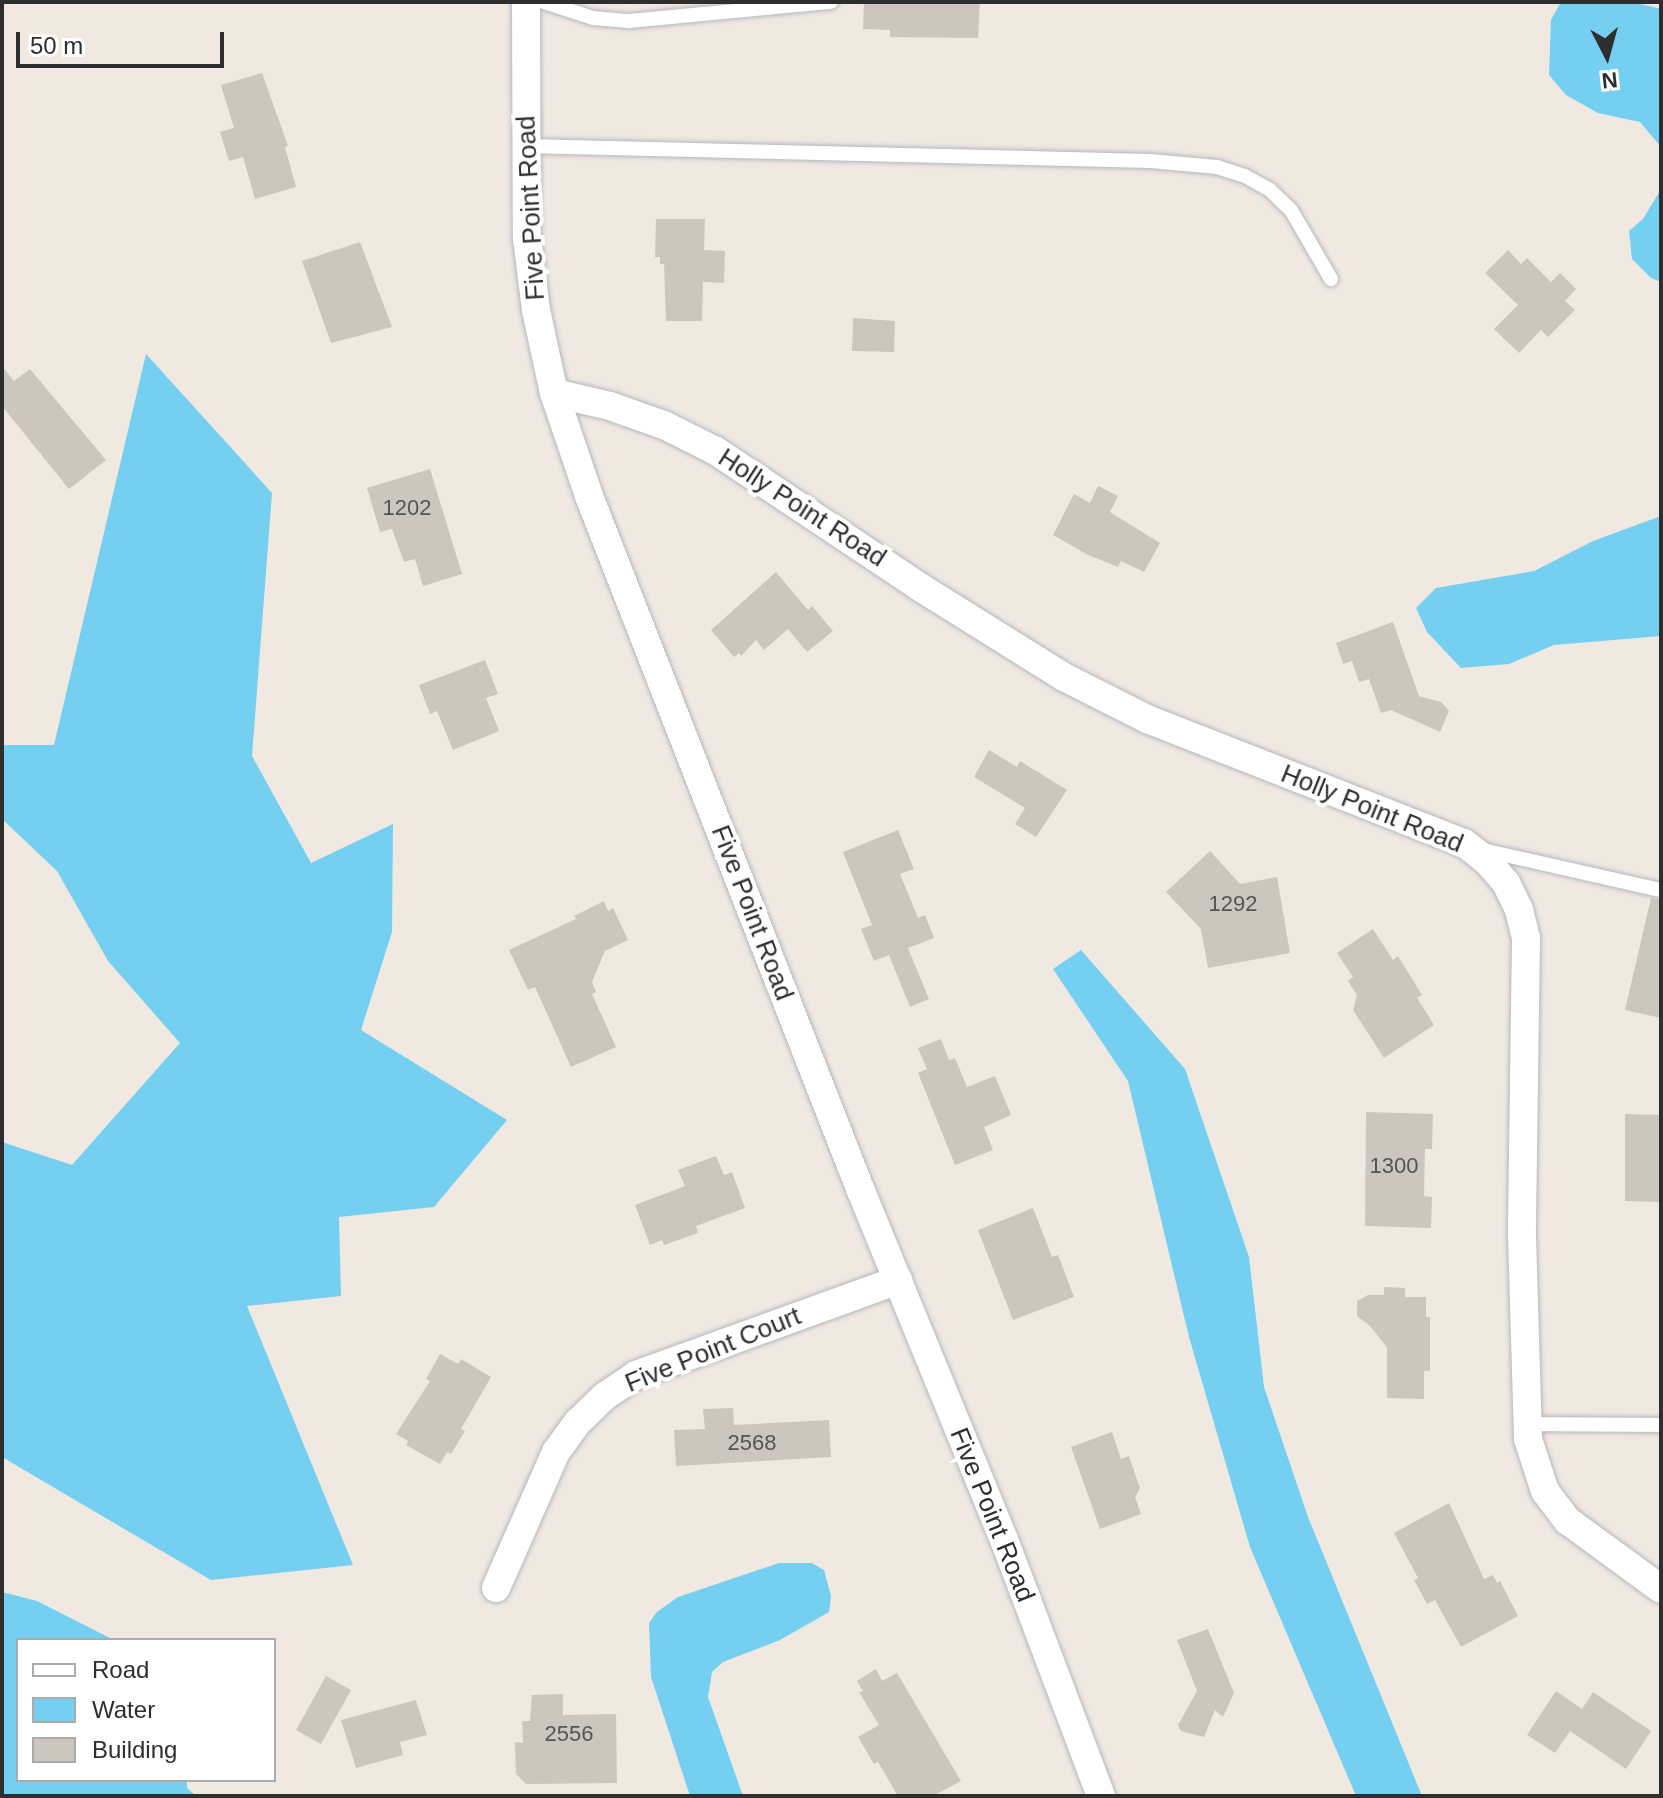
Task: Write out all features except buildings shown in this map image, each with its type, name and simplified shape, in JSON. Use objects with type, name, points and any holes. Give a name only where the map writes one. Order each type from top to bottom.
[{"type":"street","name":"Five Point Road","points":[[526,2],[525,146],[530,267],[554,393],[589,496],[898,1280],[1005,1542],[1101,1796]]},
{"type":"street","name":"Holly Point Road","points":[[554,393],[610,406],[664,425],[716,451],[1064,677],[1147,719],[1471,848],[1506,883],[1519,910],[1526,938],[1522,1236],[1527,1424],[1535,1469],[1545,1491],[1568,1521],[1661,1589]]},
{"type":"street","name":"Five Point Court","points":[[496,1588],[556,1452],[578,1422],[605,1396],[636,1375],[898,1280]]},
{"type":"lane","points":[[544,2],[593,18],[629,21],[831,2]]},
{"type":"lane","points":[[525,146],[1151,161],[1217,167],[1245,176],[1270,190],[1291,210],[1331,279]]},
{"type":"lane","points":[[1471,848],[1661,890]]},
{"type":"lane","points":[[1527,1424],[1661,1425]]},
{"type":"water","points":[[1561,2],[1632,2],[1661,9],[1661,147],[1640,122],[1598,113],[1566,95],[1549,75],[1551,20]]},
{"type":"water","points":[[1661,189],[1661,282],[1651,278],[1632,259],[1629,231],[1643,219]]},
{"type":"water","points":[[146,354],[272,493],[252,756],[311,863],[393,824],[392,932],[361,1030],[507,1120],[434,1207],[339,1217],[341,1296],[247,1306],[353,1565],[211,1580],[2,1457],[2,1142],[72,1165],[180,1043],[108,961],[57,871],[2,819],[2,745],[54,745]]},
{"type":"water","points":[[1661,516],[1661,636],[1554,645],[1509,664],[1461,668],[1427,632],[1416,608],[1436,588],[1534,571],[1593,541]]},
{"type":"water","points":[[1081,950],[1185,1069],[1249,1257],[1264,1387],[1308,1517],[1422,1796],[1356,1796],[1250,1547],[1189,1337],[1128,1081],[1053,969]]},
{"type":"water","points":[[779,1563],[812,1563],[824,1570],[831,1596],[829,1612],[780,1640],[723,1662],[712,1672],[708,1697],[743,1796],[690,1796],[651,1677],[649,1623],[657,1612],[678,1597]]},
{"type":"water","points":[[2,1592],[37,1601],[110,1638],[16,1638],[16,1782],[187,1782],[187,1788],[196,1796],[2,1796]]}]
